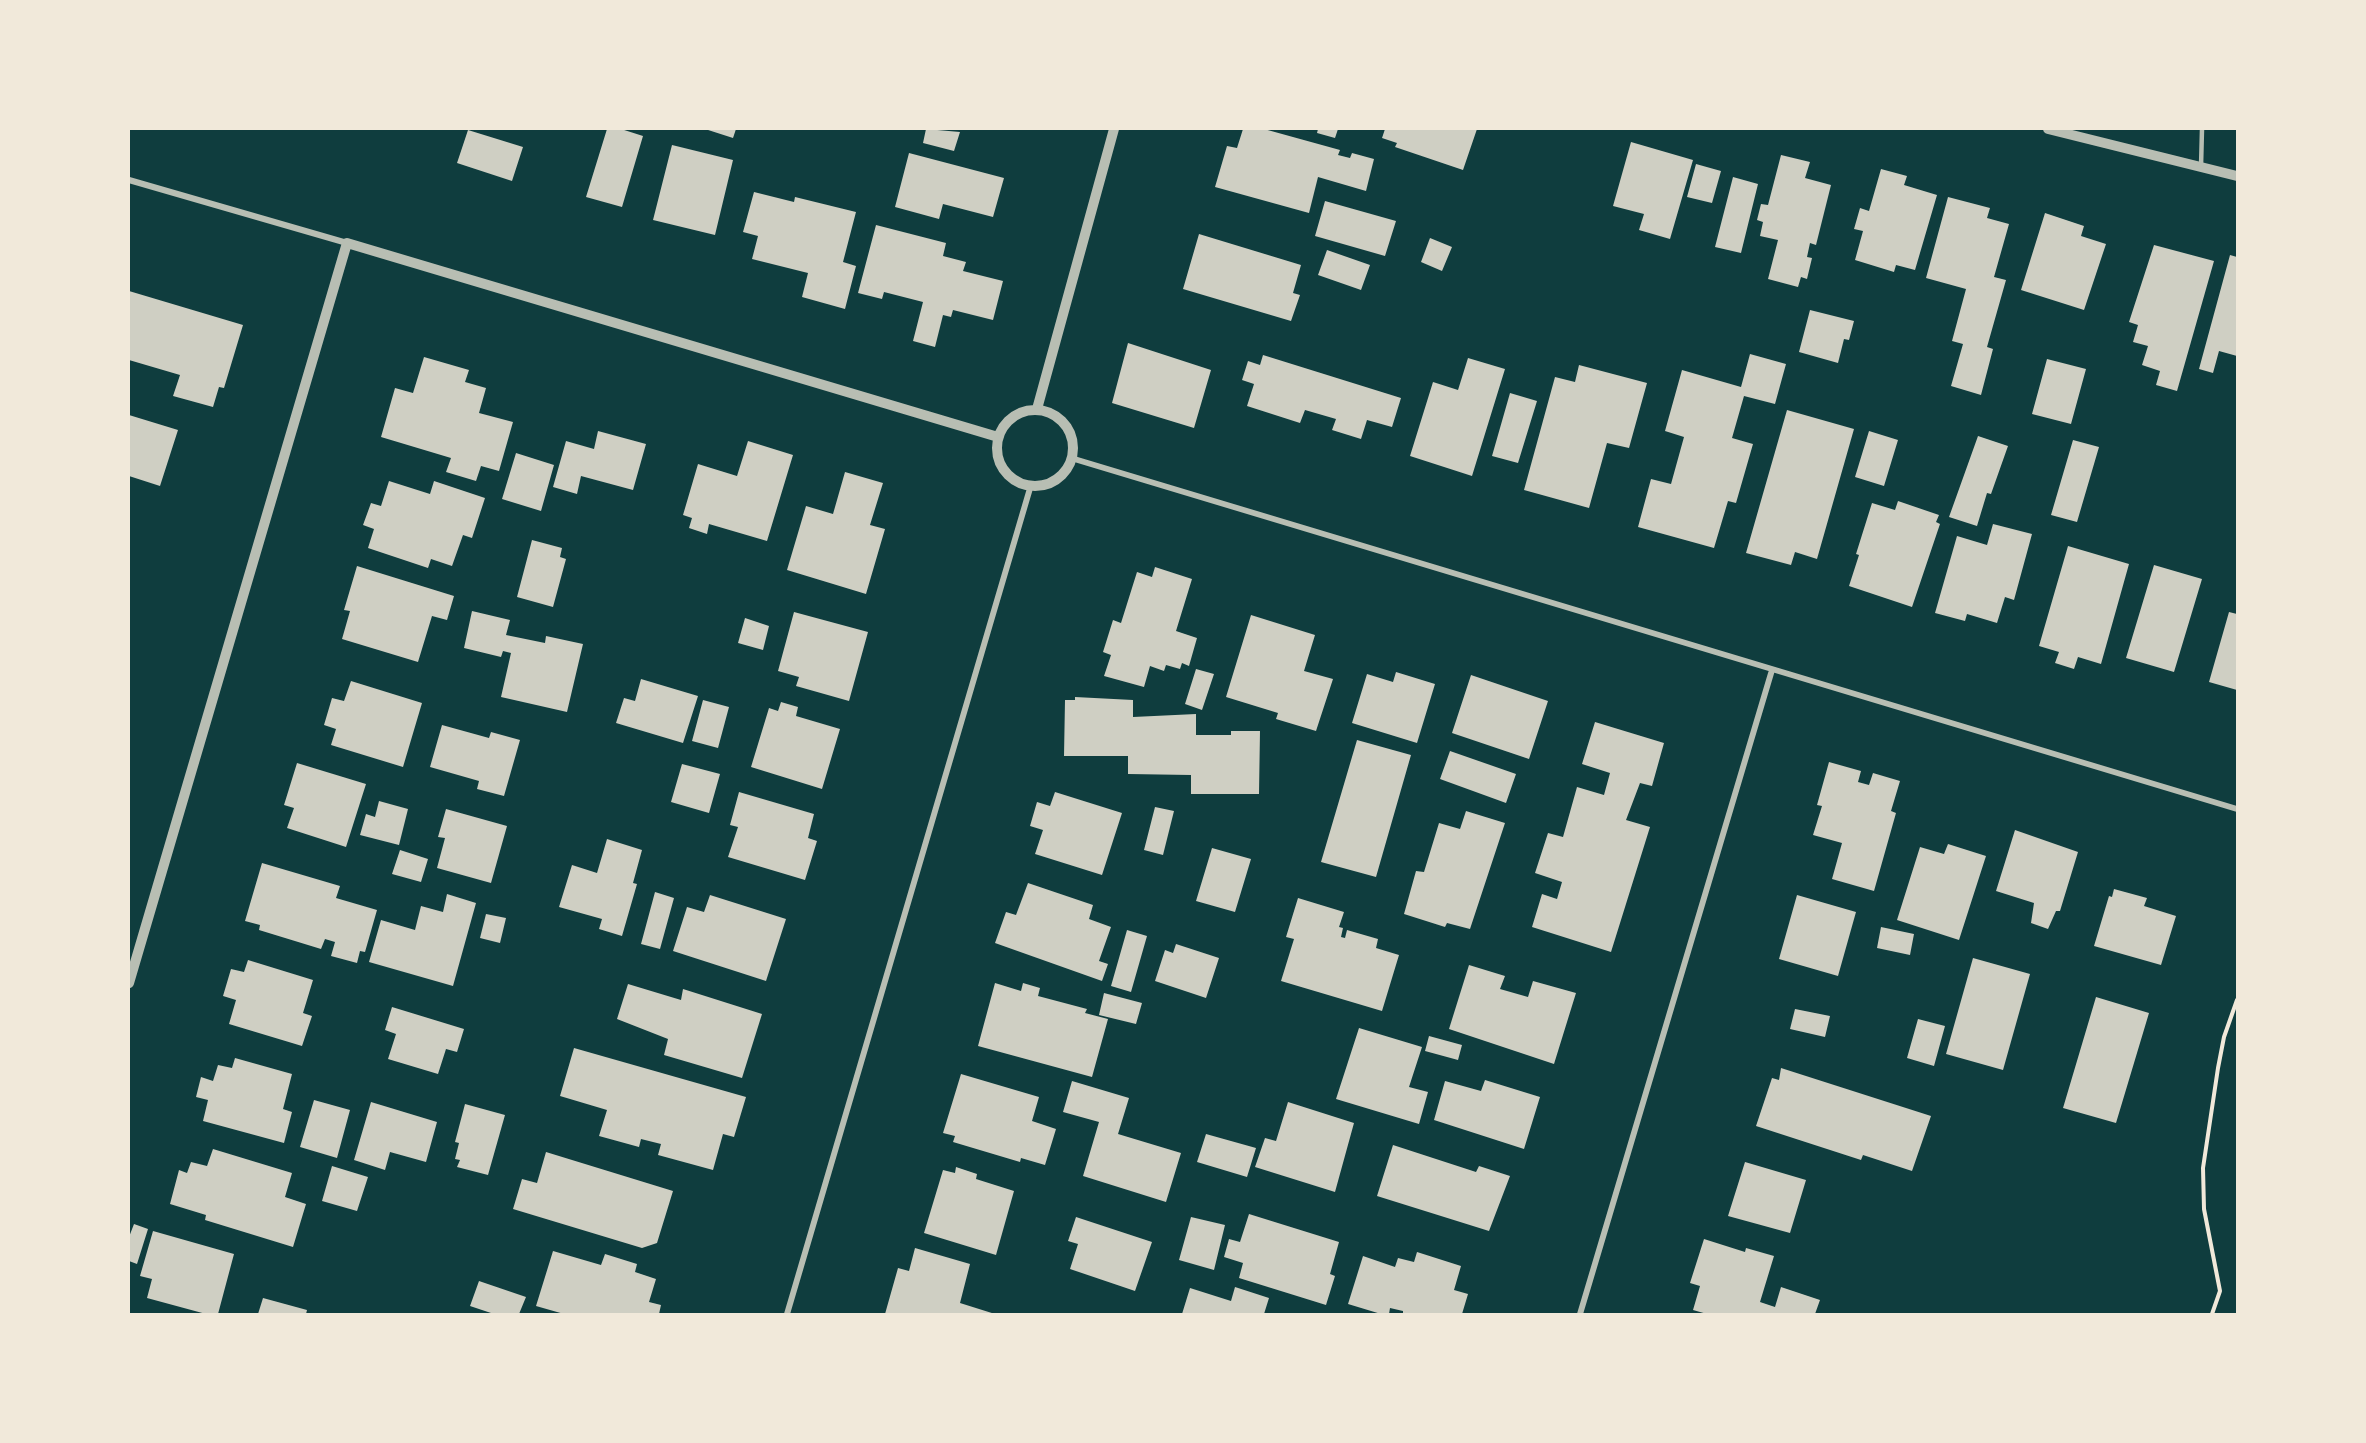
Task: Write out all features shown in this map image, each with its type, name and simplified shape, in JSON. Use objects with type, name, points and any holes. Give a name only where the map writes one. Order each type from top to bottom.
[{"type":"street","points":[[1037,409],[1114,129]]},
{"type":"street","points":[[2048,129],[2237,176]]},
{"type":"street","points":[[129,180],[998,437]]},
{"type":"street","points":[[129,983],[347,243]]},
{"type":"street","points":[[1037,409],[1058,418],[1066,426],[1073,448],[1071,458],[1066,468],[1051,482],[1031,485],[1020,483],[1003,469],[998,459],[998,437],[1009,420],[1018,414],[1037,409]]},
{"type":"street","points":[[1071,458],[2237,809]]},
{"type":"street","points":[[788,1314],[1031,485]]},
{"type":"street","points":[[1580,1314],[1772,670]]},
{"type":"lane","points":[[2201,167],[2202,129]]},
{"type":"path","points":[[2212,1314],[2220,1290],[2204,1209],[2203,1168],[2224,1037],[2237,1000]]},
{"type":"building","points":[[607,129],[621,129],[643,136],[622,207],[586,197]]},
{"type":"building","points":[[705,129],[736,129],[733,138]]},
{"type":"building","points":[[926,129],[960,132],[954,151],[923,143]]},
{"type":"building","points":[[1243,129],[1264,129],[1340,150],[1338,155],[1350,158],[1352,153],[1374,159],[1366,191],[1318,177],[1309,213],[1215,187],[1227,146],[1237,148]]},
{"type":"building","points":[[1318,129],[1338,129],[1335,138],[1317,133]]},
{"type":"building","points":[[1385,129],[1477,129],[1463,170],[1395,147],[1397,143],[1382,138]]},
{"type":"building","points":[[468,130],[523,147],[512,181],[457,163]]},
{"type":"building","points":[[1631,142],[1693,160],[1670,239],[1639,230],[1644,214],[1613,206]]},
{"type":"building","points":[[672,145],[733,160],[715,235],[653,220]]},
{"type":"building","points":[[909,153],[1004,178],[993,217],[943,204],[939,219],[895,207]]},
{"type":"building","points":[[1781,155],[1810,162],[1805,178],[1831,185],[1816,245],[1810,243],[1807,257],[1812,258],[1807,279],[1801,277],[1798,287],[1768,279],[1778,240],[1760,236],[1763,222],[1757,220],[1761,204],[1768,205]]},
{"type":"building","points":[[1696,164],[1721,171],[1712,203],[1687,197]]},
{"type":"building","points":[[1881,169],[1907,176],[1904,185],[1937,195],[1915,270],[1896,265],[1894,272],[1855,260],[1863,231],[1854,229],[1860,208],[1869,211]]},
{"type":"building","points":[[1733,177],[1758,184],[1741,253],[1715,247]]},
{"type":"building","points":[[754,192],[794,202],[795,197],[856,212],[843,262],[856,266],[845,309],[802,297],[808,273],[752,259],[758,236],[743,232]]},
{"type":"building","points":[[1948,197],[1990,208],[1987,218],[2009,224],[1994,277],[2006,280],[1987,347],[1993,349],[1981,395],[1951,386],[1963,344],[1952,341],[1966,289],[1926,278]]},
{"type":"building","points":[[1325,201],[1396,221],[1385,256],[1315,236]]},
{"type":"building","points":[[2045,213],[2084,226],[2081,236],[2106,244],[2084,310],[2021,290]]},
{"type":"building","points":[[876,225],[946,243],[943,256],[966,262],[963,271],[1003,281],[993,320],[953,310],[951,317],[943,315],[935,347],[913,341],[923,302],[884,292],[882,299],[858,293]]},
{"type":"building","points":[[1199,234],[1301,265],[1293,293],[1300,295],[1291,321],[1183,289]]},
{"type":"building","points":[[1430,238],[1452,247],[1442,271],[1421,262]]},
{"type":"building","points":[[2154,245],[2214,261],[2177,391],[2156,385],[2160,371],[2142,365],[2148,346],[2133,342],[2138,325],[2129,322]]},
{"type":"building","points":[[1327,250],[1370,265],[1361,290],[1318,275]]},
{"type":"building","points":[[2230,255],[2237,257],[2237,356],[2219,351],[2213,373],[2199,369]]},
{"type":"building","points":[[129,291],[243,325],[224,388],[219,387],[213,407],[173,396],[180,375],[129,360]]},
{"type":"building","points":[[1810,310],[1854,321],[1849,340],[1844,339],[1838,363],[1799,352]]},
{"type":"building","points":[[1128,343],[1211,370],[1194,428],[1112,403]]},
{"type":"building","points":[[1750,354],[1786,364],[1775,404],[1744,396],[1732,438],[1753,444],[1736,503],[1728,501],[1714,548],[1638,527],[1651,479],[1671,484],[1684,437],[1665,431],[1682,370],[1741,387]]},
{"type":"building","points":[[1263,355],[1401,398],[1392,427],[1367,420],[1361,439],[1332,430],[1336,419],[1305,410],[1300,423],[1247,406],[1254,384],[1242,380],[1248,361],[1260,365]]},
{"type":"building","points":[[424,357],[469,370],[465,382],[486,388],[479,413],[513,422],[499,471],[481,466],[476,481],[446,472],[451,458],[381,437],[395,388],[413,393]]},
{"type":"building","points":[[1468,358],[1505,369],[1472,476],[1410,456],[1433,382],[1458,390]]},
{"type":"building","points":[[2047,359],[2086,369],[2071,424],[2032,414]]},
{"type":"building","points":[[1579,365],[1647,383],[1629,448],[1607,443],[1589,508],[1524,490],[1555,377],[1575,382]]},
{"type":"building","points":[[1510,393],[1537,401],[1518,463],[1492,456]]},
{"type":"building","points":[[1787,410],[1854,429],[1817,559],[1795,552],[1791,565],[1746,553]]},
{"type":"building","points":[[129,415],[178,430],[160,486],[129,476]]},
{"type":"building","points":[[598,431],[646,444],[633,490],[581,476],[577,494],[553,487],[566,441],[594,449]]},
{"type":"building","points":[[1869,431],[1898,440],[1884,486],[1855,477]]},
{"type":"building","points":[[1978,436],[2008,446],[1991,494],[1987,493],[1977,526],[1949,517]]},
{"type":"building","points":[[2073,440],[2099,447],[2077,522],[2051,515]]},
{"type":"building","points":[[748,441],[793,455],[767,541],[709,524],[707,534],[689,528],[692,518],[683,515],[698,464],[737,476]]},
{"type":"building","points":[[516,453],[554,465],[541,511],[502,499]]},
{"type":"building","points":[[845,472],[883,483],[870,525],[885,529],[866,594],[787,570],[806,506],[833,514]]},
{"type":"building","points":[[389,481],[430,494],[434,481],[485,498],[472,538],[463,535],[452,566],[431,559],[428,568],[368,548],[374,529],[363,525],[371,503],[381,506]]},
{"type":"building","points":[[1898,501],[1939,515],[1936,522],[1940,524],[1912,607],[1849,586],[1872,503],[1895,510]]},
{"type":"building","points":[[1993,524],[2032,534],[2014,600],[2005,597],[1997,623],[1967,614],[1965,621],[1935,613],[1957,536],[1987,545]]},
{"type":"building","points":[[532,540],[562,548],[560,557],[566,559],[553,607],[517,597]]},
{"type":"building","points":[[2068,546],[2129,564],[2101,664],[2078,657],[2074,669],[2055,663],[2059,652],[2039,646]]},
{"type":"building","points":[[2154,565],[2202,579],[2174,672],[2126,658]]},
{"type":"building","points":[[357,566],[454,596],[447,620],[432,616],[418,662],[342,639],[350,611],[344,610]]},
{"type":"building","points":[[1155,567],[1192,579],[1176,631],[1197,638],[1189,666],[1182,663],[1180,669],[1166,665],[1164,671],[1150,666],[1144,687],[1104,676],[1111,655],[1103,652],[1113,620],[1121,623],[1137,572],[1152,577]]},
{"type":"building","points":[[472,611],[510,620],[506,635],[545,643],[546,636],[583,644],[567,712],[501,697],[511,653],[503,651],[501,657],[464,648]]},
{"type":"building","points":[[794,612],[868,632],[849,701],[796,686],[799,677],[778,671]]},
{"type":"building","points":[[2229,612],[2237,614],[2237,690],[2209,682]]},
{"type":"building","points":[[1251,615],[1315,635],[1304,671],[1333,679],[1316,731],[1276,719],[1278,713],[1226,697]]},
{"type":"building","points":[[745,618],[769,626],[763,650],[738,643]]},
{"type":"building","points":[[1196,669],[1214,674],[1202,710],[1185,704]]},
{"type":"building","points":[[1396,672],[1435,684],[1417,743],[1352,723],[1367,674],[1393,682]]},
{"type":"building","points":[[1471,675],[1548,701],[1529,759],[1452,733]]},
{"type":"building","points":[[641,679],[698,696],[683,743],[616,723],[624,698],[635,701]]},
{"type":"building","points":[[351,681],[422,703],[403,767],[331,745],[336,729],[324,725],[332,698],[344,701]]},
{"type":"building","points":[[1075,697],[1133,700],[1133,717],[1196,714],[1196,735],[1231,735],[1231,731],[1260,731],[1259,794],[1191,794],[1191,775],[1128,774],[1128,756],[1064,756],[1065,700],[1075,700]]},
{"type":"building","points":[[703,700],[729,707],[718,748],[692,741]]},
{"type":"building","points":[[781,702],[798,707],[796,716],[840,729],[822,789],[751,767],[769,708],[778,711]]},
{"type":"building","points":[[1595,722],[1664,743],[1652,786],[1640,783],[1626,820],[1650,827],[1611,952],[1532,927],[1542,894],[1557,899],[1562,882],[1535,873],[1548,833],[1563,837],[1577,787],[1604,795],[1610,773],[1582,764]]},
{"type":"building","points":[[442,725],[489,738],[491,732],[520,740],[504,796],[477,789],[479,781],[430,767]]},
{"type":"building","points":[[1357,740],[1411,755],[1376,877],[1321,862]]},
{"type":"building","points":[[1450,751],[1516,774],[1506,803],[1440,779]]},
{"type":"building","points":[[1829,762],[1861,771],[1858,782],[1869,785],[1873,773],[1900,781],[1891,811],[1896,813],[1874,891],[1832,879],[1842,843],[1813,835],[1822,806],[1817,805]]},
{"type":"building","points":[[297,763],[366,784],[346,847],[287,828],[294,808],[284,805]]},
{"type":"building","points":[[682,764],[720,774],[709,813],[671,802]]},
{"type":"building","points":[[739,792],[814,814],[808,838],[817,841],[805,880],[728,857],[738,827],[730,825]]},
{"type":"building","points":[[1055,792],[1122,813],[1102,875],[1035,854],[1043,830],[1030,826],[1037,802],[1050,806]]},
{"type":"building","points":[[379,801],[408,809],[399,845],[360,835],[366,814],[375,817]]},
{"type":"building","points":[[1155,807],[1174,811],[1163,855],[1144,850]]},
{"type":"building","points":[[446,809],[507,826],[491,883],[437,868],[445,838],[438,837]]},
{"type":"building","points":[[1466,811],[1505,823],[1470,929],[1447,923],[1445,927],[1404,914],[1416,871],[1424,872],[1439,823],[1460,829]]},
{"type":"building","points":[[2015,830],[2078,852],[2060,911],[2056,911],[2048,929],[2031,923],[2034,903],[1996,891]]},
{"type":"building","points":[[607,839],[642,850],[633,883],[637,884],[622,936],[599,929],[602,919],[559,907],[572,865],[597,873]]},
{"type":"building","points":[[1948,844],[1986,856],[1959,940],[1897,920],[1920,847],[1944,854]]},
{"type":"building","points":[[1212,848],[1251,859],[1235,912],[1196,901]]},
{"type":"building","points":[[400,850],[428,859],[421,882],[392,874]]},
{"type":"building","points":[[262,863],[340,886],[336,898],[377,910],[365,952],[360,951],[357,963],[331,956],[335,942],[325,939],[321,949],[259,930],[260,925],[245,921]]},
{"type":"building","points":[[1028,883],[1093,905],[1089,919],[1111,927],[1099,961],[1108,964],[1102,981],[995,943],[1006,912],[1016,915]]},
{"type":"building","points":[[2114,889],[2147,898],[2144,906],[2176,916],[2161,965],[2094,946],[2109,896],[2112,897]]},
{"type":"building","points":[[655,892],[674,898],[660,949],[641,944]]},
{"type":"building","points":[[447,894],[476,903],[453,986],[369,962],[381,920],[415,930],[421,906],[443,912]]},
{"type":"building","points":[[710,895],[786,919],[766,981],[673,951],[687,907],[704,912]]},
{"type":"building","points":[[1797,895],[1856,912],[1838,976],[1779,959]]},
{"type":"building","points":[[1298,898],[1344,912],[1339,927],[1343,928],[1341,937],[1345,938],[1347,930],[1378,939],[1376,948],[1399,955],[1382,1011],[1281,981],[1294,939],[1286,937]]},
{"type":"building","points":[[486,914],[506,918],[500,943],[480,938]]},
{"type":"building","points":[[1881,927],[1914,934],[1910,955],[1877,948]]},
{"type":"building","points":[[1127,930],[1147,936],[1131,992],[1111,986]]},
{"type":"building","points":[[1176,944],[1219,958],[1206,998],[1155,981],[1165,950],[1173,953]]},
{"type":"building","points":[[1973,958],[2030,974],[2003,1070],[1946,1054]]},
{"type":"building","points":[[248,960],[313,980],[303,1013],[312,1016],[302,1046],[229,1024],[236,1000],[223,996],[231,969],[244,972]]},
{"type":"building","points":[[1469,965],[1505,976],[1500,989],[1528,997],[1533,981],[1576,993],[1554,1064],[1449,1029]]},
{"type":"building","points":[[995,983],[1021,991],[1023,983],[1040,988],[1038,996],[1087,1009],[1085,1013],[1108,1019],[1092,1077],[978,1046]]},
{"type":"building","points":[[628,984],[681,1000],[683,989],[762,1014],[742,1078],[664,1055],[668,1039],[617,1019]]},
{"type":"building","points":[[1104,993],[1142,1003],[1136,1024],[1099,1015]]},
{"type":"building","points":[[2096,997],[2149,1013],[2116,1123],[2063,1108]]},
{"type":"building","points":[[392,1007],[464,1029],[457,1052],[446,1049],[438,1074],[388,1059],[396,1034],[385,1030]]},
{"type":"building","points":[[1795,1009],[1830,1016],[1825,1037],[1790,1029]]},
{"type":"building","points":[[1918,1019],[1945,1026],[1934,1066],[1907,1058]]},
{"type":"building","points":[[1359,1028],[1422,1047],[1409,1087],[1428,1092],[1419,1124],[1336,1099]]},
{"type":"building","points":[[1429,1036],[1462,1045],[1458,1060],[1425,1051]]},
{"type":"building","points":[[574,1048],[746,1097],[734,1137],[723,1134],[713,1170],[658,1155],[661,1144],[641,1139],[639,1147],[599,1136],[607,1110],[560,1096]]},
{"type":"building","points":[[235,1058],[292,1074],[283,1109],[292,1112],[284,1143],[203,1121],[208,1100],[196,1097],[201,1077],[213,1081],[218,1065],[232,1068]]},
{"type":"building","points":[[1781,1068],[1931,1116],[1912,1171],[1863,1155],[1861,1160],[1756,1126],[1772,1078],[1779,1080]]},
{"type":"building","points":[[961,1074],[1039,1097],[1032,1121],[1056,1129],[1045,1165],[1021,1158],[1020,1162],[953,1142],[955,1136],[943,1133]]},
{"type":"building","points":[[1485,1080],[1540,1097],[1524,1149],[1434,1120],[1445,1081],[1481,1091]]},
{"type":"building","points":[[1072,1081],[1129,1098],[1118,1134],[1181,1153],[1166,1202],[1083,1176],[1099,1122],[1063,1112]]},
{"type":"building","points":[[314,1100],[350,1110],[337,1158],[300,1147]]},
{"type":"building","points":[[371,1102],[437,1122],[426,1162],[390,1152],[385,1170],[354,1160]]},
{"type":"building","points":[[1288,1102],[1354,1123],[1335,1192],[1255,1167],[1265,1138],[1276,1141]]},
{"type":"building","points":[[465,1104],[505,1115],[488,1175],[457,1167],[460,1160],[455,1159],[459,1143],[455,1142]]},
{"type":"building","points":[[1206,1134],[1256,1148],[1247,1177],[1197,1162]]},
{"type":"building","points":[[1393,1145],[1476,1172],[1479,1166],[1510,1176],[1489,1231],[1377,1196]]},
{"type":"building","points":[[213,1149],[292,1173],[285,1197],[306,1204],[293,1247],[205,1220],[206,1215],[170,1204],[179,1170],[187,1173],[191,1162],[207,1166]]},
{"type":"building","points":[[546,1152],[673,1191],[657,1243],[642,1248],[513,1209],[522,1179],[537,1183]]},
{"type":"building","points":[[1745,1162],[1806,1180],[1790,1233],[1728,1216]]},
{"type":"building","points":[[332,1166],[368,1177],[357,1211],[322,1201]]},
{"type":"building","points":[[956,1167],[977,1174],[976,1179],[1014,1191],[996,1255],[924,1233],[943,1170],[955,1173]]},
{"type":"building","points":[[1249,1214],[1339,1242],[1330,1274],[1335,1276],[1326,1305],[1239,1278],[1243,1263],[1224,1257],[1229,1239],[1240,1242]]},
{"type":"building","points":[[1076,1217],[1152,1242],[1135,1291],[1070,1269],[1078,1244],[1068,1241]]},
{"type":"building","points":[[1191,1217],[1225,1225],[1214,1270],[1179,1260]]},
{"type":"building","points":[[134,1224],[148,1229],[137,1264],[129,1261],[129,1237]]},
{"type":"building","points":[[153,1231],[234,1254],[218,1314],[206,1314],[147,1298],[152,1279],[140,1276]]},
{"type":"building","points":[[1704,1239],[1745,1252],[1746,1248],[1774,1256],[1760,1302],[1775,1307],[1781,1287],[1820,1300],[1815,1314],[1707,1314],[1693,1310],[1700,1286],[1690,1283]]},
{"type":"building","points":[[915,1248],[970,1264],[960,1303],[995,1314],[885,1314],[898,1268],[909,1271]]},
{"type":"building","points":[[553,1251],[601,1265],[605,1254],[637,1264],[635,1272],[656,1279],[649,1302],[661,1305],[659,1314],[564,1314],[536,1306]]},
{"type":"building","points":[[1417,1252],[1461,1266],[1454,1290],[1468,1294],[1462,1314],[1403,1314],[1403,1311],[1390,1308],[1389,1314],[1381,1314],[1348,1304],[1363,1256],[1395,1267],[1398,1258],[1414,1262]]},
{"type":"building","points":[[479,1281],[526,1297],[519,1314],[494,1314],[470,1306]]},
{"type":"building","points":[[1235,1287],[1269,1298],[1264,1314],[1182,1314],[1190,1288],[1231,1301]]},
{"type":"building","points":[[263,1298],[307,1310],[306,1314],[258,1314]]}]
